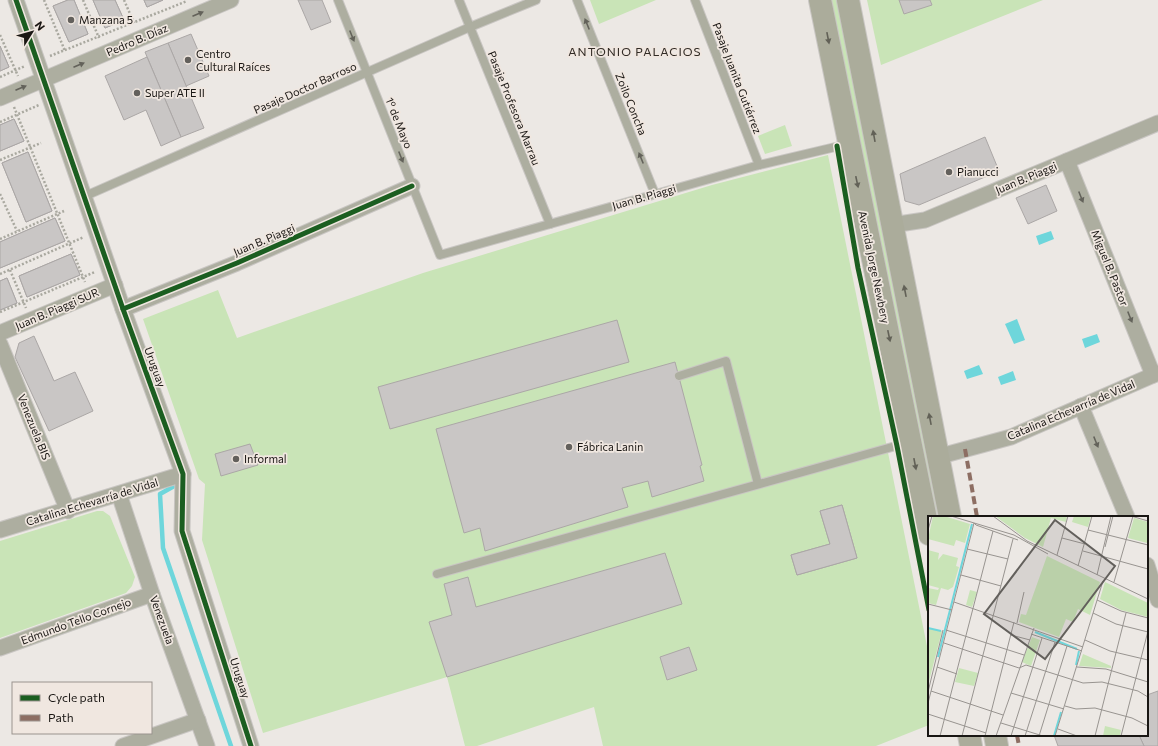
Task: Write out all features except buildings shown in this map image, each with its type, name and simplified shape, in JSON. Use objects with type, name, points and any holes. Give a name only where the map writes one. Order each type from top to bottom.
[{"type":"main road","name":"Avenida Jorge Newbery","points":[[820,0],[928,529]]},
{"type":"main road","points":[[848,0],[950,516]]},
{"type":"main road","points":[[995,736],[997,746]]},
{"type":"street","name":"Uruguay","points":[[16,0],[83,197],[183,474],[182,531],[251,746]]},
{"type":"street","name":"Pedro B. Díaz","points":[[0,98],[231,0]]},
{"type":"street","name":"Juan B. Piaggi","points":[[892,225],[925,220],[1158,123]]},
{"type":"street","name":"Miguel B. Pastor","points":[[1067,161],[1156,374]]},
{"type":"street","name":"Juan B. Piaggi","points":[[123,310],[237,263],[412,186]]},
{"type":"street","name":"Juan B. Piaggi SUR","points":[[0,333],[115,285]]},
{"type":"street","name":"Venezuela BIS","points":[[0,344],[68,510]]},
{"type":"street","name":"Catalina Echevarría de Vidal","points":[[938,457],[1011,437],[1156,374]]},
{"type":"street","points":[[1081,406],[1127,516]]},
{"type":"street","name":"Catalina Echevarría de Vidal","points":[[0,530],[183,474]]},
{"type":"street","name":"Venezuela","points":[[119,494],[152,594],[207,746]]},
{"type":"street","points":[[1151,575],[1155,597]]},
{"type":"street","name":"Edmundo Tello Cornejo","points":[[0,648],[152,594]]},
{"type":"street","points":[[123,746],[198,720]]},
{"type":"lane","name":"1º de Mayo","points":[[338,0],[440,255]]},
{"type":"lane","name":"Pasaje Profesora Marrau","points":[[459,0],[550,224]]},
{"type":"lane","name":"Pasaje Doctor Barroso","points":[[83,197],[470,27],[536,0]]},
{"type":"lane","name":"Zoilo Concha","points":[[577,0],[655,194]]},
{"type":"lane","name":"Pasaje Juanita Gutiérrez","points":[[695,0],[759,165]]},
{"type":"lane","name":"Juan B. Piaggi","points":[[440,255],[759,165],[849,144]]},
{"type":"lane","points":[[679,376],[726,362],[758,484]]},
{"type":"lane","points":[[437,574],[911,442]]},
{"type":"path","points":[[44,0],[72,68]]},
{"type":"path","points":[[83,0],[105,54]]},
{"type":"path","points":[[124,0],[140,39]]},
{"type":"path","points":[[0,77],[190,0]]},
{"type":"path","points":[[0,35],[22,88]]},
{"type":"path","points":[[0,122],[50,100]]},
{"type":"path","points":[[17,115],[91,295]]},
{"type":"path","points":[[0,160],[41,143]]},
{"type":"path","points":[[0,194],[17,231]]},
{"type":"path","points":[[0,239],[64,211]]},
{"type":"path","points":[[0,274],[89,235]]},
{"type":"path","points":[[10,270],[32,320]]},
{"type":"path","points":[[0,312],[83,276]]},
{"type":"green space","points":[[590,0],[656,0],[599,24]]},
{"type":"green space","points":[[826,0],[838,0],[944,516],[931,516]]},
{"type":"green space","points":[[867,0],[1043,0],[881,65]]},
{"type":"green space","points":[[785,125],[792,146],[765,154],[758,136]]},
{"type":"green space","points":[[828,155],[928,651],[928,725],[876,746],[603,746],[594,707],[477,746],[465,746],[447,677],[263,733],[202,540],[205,484],[199,479],[143,319],[218,290],[237,338],[423,273],[712,185]]},
{"type":"green space","points":[[97,511],[103,511],[110,516],[135,577],[132,586],[126,593],[0,638],[0,541]]},
{"type":"water","points":[[1051,231],[1054,239],[1039,245],[1036,236]]},
{"type":"water","points":[[1017,319],[1025,340],[1014,344],[1005,324]]},
{"type":"water","points":[[1097,334],[1100,342],[1085,348],[1082,339]]},
{"type":"water","points":[[979,365],[983,374],[967,379],[964,371]]},
{"type":"water","points":[[1013,371],[1016,380],[1001,385],[998,377]]},
{"type":"waterway","points":[[176,485],[160,494],[163,548],[231,746]]},
{"type":"marked path","points":[[965,449],[977,516]]},
{"type":"marked path","points":[[1017,736],[1019,746]]},
{"type":"cycle path","points":[[16,0],[123,309],[183,474],[182,531],[251,746]]},
{"type":"cycle path","points":[[837,146],[858,268],[897,446],[928,605]]},
{"type":"cycle path","points":[[123,309],[237,263],[412,186]]},
{"type":"place","name":"Manzana 5","points":[[71,20]]},
{"type":"place","name":"Centro Cultural Raíces","points":[[188,60]]},
{"type":"place","name":"Super ATE II","points":[[137,93]]},
{"type":"place","name":"Pianucci","points":[[949,172]]},
{"type":"place","name":"Fábrica Lanin","points":[[569,447]]},
{"type":"place","name":"Informal","points":[[236,459]]},
{"type":"district","name":"ANTONIO PALACIOS","points":[[635,52]]}]
